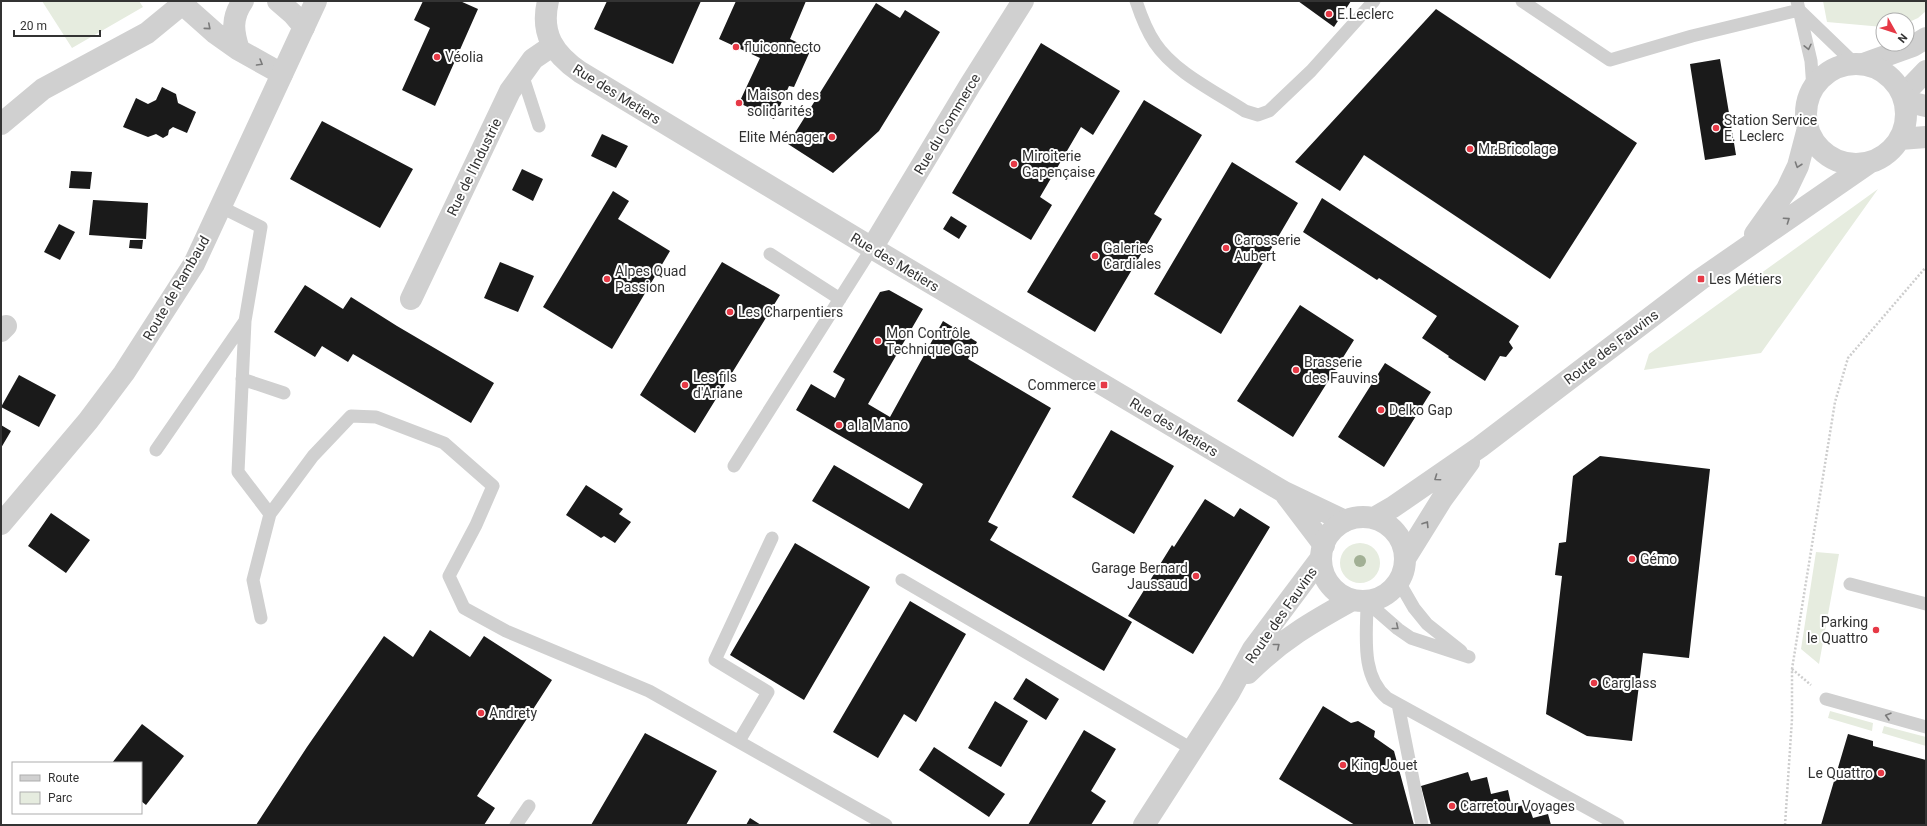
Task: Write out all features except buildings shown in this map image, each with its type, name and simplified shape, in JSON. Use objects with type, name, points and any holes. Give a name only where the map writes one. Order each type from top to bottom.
[{"type":"street","points":[[239,50],[234,33],[234,21],[238,8],[243,1]]},
{"type":"street","points":[[278,1],[293,14],[304,28]]},
{"type":"street","name":"Route de Rambaud","points":[[1,524],[88,421],[124,373],[194,264],[316,1]]},
{"type":"street","name":"Rue des Metiers","points":[[548,1],[545,15],[552,46],[564,61],[580,72],[872,248],[1284,492],[1345,521]]},
{"type":"street","name":"Rue du Commerce","points":[[872,248],[970,85],[1023,1]]},
{"type":"street","points":[[1,124],[43,89],[147,33],[183,2],[215,33],[239,50],[282,74]]},
{"type":"street","points":[[1859,64],[1883,71],[1898,86],[1904,98],[1906,120],[1900,139],[1887,154],[1869,163],[1850,164],[1831,158],[1817,145],[1808,128],[1807,108],[1813,89],[1827,74],[1845,65],[1859,64],[1913,46],[1926,38]]},
{"type":"street","name":"Rue de l'Industrie","points":[[411,299],[510,91],[533,59],[552,46]]},
{"type":"street","points":[[1904,98],[1926,71]]},
{"type":"street","points":[[1904,98],[1926,106]]},
{"type":"street","name":"Route des Fauvins","points":[[1743,249],[1787,190],[1798,166],[1808,128]]},
{"type":"street","points":[[1900,139],[1926,137]]},
{"type":"street","name":"Route des Fauvins","points":[[1374,518],[1393,507],[1480,447],[1585,366],[1743,249],[1869,163]]},
{"type":"street","name":"Route des Fauvins","points":[[1406,557],[1442,499],[1480,447]]},
{"type":"street","name":"Rue des Metiers","points":[[1284,492],[1322,552]]},
{"type":"street","points":[[1354,518],[1374,518],[1386,523],[1396,532],[1403,544],[1406,557],[1403,575],[1394,589],[1382,598],[1359,601],[1339,594],[1329,585],[1323,572],[1322,552],[1327,537],[1335,528],[1345,521],[1354,518]]},
{"type":"street","name":"Route des Fauvins","points":[[1144,825],[1229,692],[1253,649],[1322,552]]},
{"type":"street","name":"Route des Fauvins","points":[[1229,692],[1278,644],[1302,628],[1359,601]]},
{"type":"lane","points":[[1136,1],[1143,22],[1154,42],[1173,64],[1245,111],[1258,115],[1269,111],[1311,71],[1374,1]]},
{"type":"lane","points":[[1525,2],[1610,60],[1798,5]]},
{"type":"lane","points":[[1798,5],[1859,64]]},
{"type":"lane","points":[[1798,5],[1811,61],[1813,89]]},
{"type":"lane","points":[[522,74],[539,126]]},
{"type":"lane","points":[[221,207],[261,227],[245,321],[238,472],[270,514]]},
{"type":"lane","points":[[734,466],[872,248]]},
{"type":"lane","points":[[770,254],[840,298]]},
{"type":"lane","points":[[156,450],[245,321]]},
{"type":"lane","points":[[242,379],[284,393]]},
{"type":"lane","points":[[261,618],[253,580],[270,514],[313,456],[351,416],[376,417],[444,443],[493,486],[476,525],[450,576],[464,608],[506,631],[649,691],[886,825]]},
{"type":"lane","points":[[739,741],[768,692],[715,660],[772,538]]},
{"type":"lane","points":[[902,580],[1192,749]]},
{"type":"lane","points":[[1359,601],[1411,638],[1469,657],[1427,624],[1414,608],[1399,582]]},
{"type":"lane","points":[[1850,584],[1926,604]]},
{"type":"lane","points":[[1359,601],[1370,675],[1379,691],[1398,704],[1618,825]]},
{"type":"lane","points":[[1826,698],[1926,727]]},
{"type":"lane","points":[[1398,704],[1422,825]]},
{"type":"lane","points":[[516,825],[529,806]]},
{"type":"path","points":[[1785,825],[1792,719],[1792,669],[1835,402],[1848,358],[1926,267]]},
{"type":"green space","points":[[42,1],[139,1],[143,7],[72,48]]},
{"type":"green space","points":[[1823,1],[1926,1],[1926,11],[1915,19],[1915,12],[1875,12],[1875,26],[1827,22]]},
{"type":"green space","points":[[1878,189],[1761,353],[1644,370],[1649,354]]},
{"type":"green space","points":[[1364,543],[1371,546],[1377,552],[1380,563],[1379,571],[1371,580],[1364,583],[1356,583],[1349,580],[1341,571],[1340,559],[1343,552],[1352,544]]},
{"type":"green space","points":[[1816,552],[1839,554],[1819,664],[1801,649]]},
{"type":"green space","points":[[1830,711],[1873,723],[1872,731],[1828,718]]},
{"type":"green space","points":[[1884,726],[1926,737],[1926,746],[1882,733]]},
{"type":"place","name":"E.Leclerc","points":[[1329,14]]},
{"type":"place","name":"fluiconnecto","points":[[736,47]]},
{"type":"place","name":"Véolia","points":[[437,57]]},
{"type":"place","name":"Maison des solidarités","points":[[739,103]]},
{"type":"place","name":"Station Service E. Leclerc","points":[[1716,128]]},
{"type":"place","name":"Elite Ménager","points":[[832,137]]},
{"type":"place","name":"Mr.Bricolage","points":[[1470,149]]},
{"type":"place","name":"Miroiterie Gapençaise","points":[[1014,164]]},
{"type":"place","name":"Carosserie Aubert","points":[[1226,248]]},
{"type":"place","name":"Galeries Cardiales","points":[[1095,256]]},
{"type":"place","name":"Alpes Quad Passion","points":[[607,279]]},
{"type":"place","name":"Les Métiers","points":[[1701,279]]},
{"type":"place","name":"Les Charpentiers","points":[[730,312]]},
{"type":"place","name":"Mon Contrôle Technique Gap","points":[[878,341]]},
{"type":"place","name":"Brasserie des Fauvins","points":[[1296,370]]},
{"type":"place","name":"Les fils d'Ariane","points":[[685,385]]},
{"type":"place","name":"Commerce","points":[[1104,385]]},
{"type":"place","name":"Delko Gap","points":[[1381,410]]},
{"type":"place","name":"a la Mano","points":[[839,425]]},
{"type":"place","name":"Gémo","points":[[1632,559]]},
{"type":"place","name":"Garage Bernard Jaussaud","points":[[1196,576]]},
{"type":"place","name":"Parking le Quattro","points":[[1876,630]]},
{"type":"place","name":"Carglass","points":[[1594,683]]},
{"type":"place","name":"Andrety","points":[[481,713]]},
{"type":"place","name":"King Jouet","points":[[1343,765]]},
{"type":"place","name":"Le Quattro","points":[[1881,773]]},
{"type":"place","name":"Carretour Voyages","points":[[1452,806]]}]
